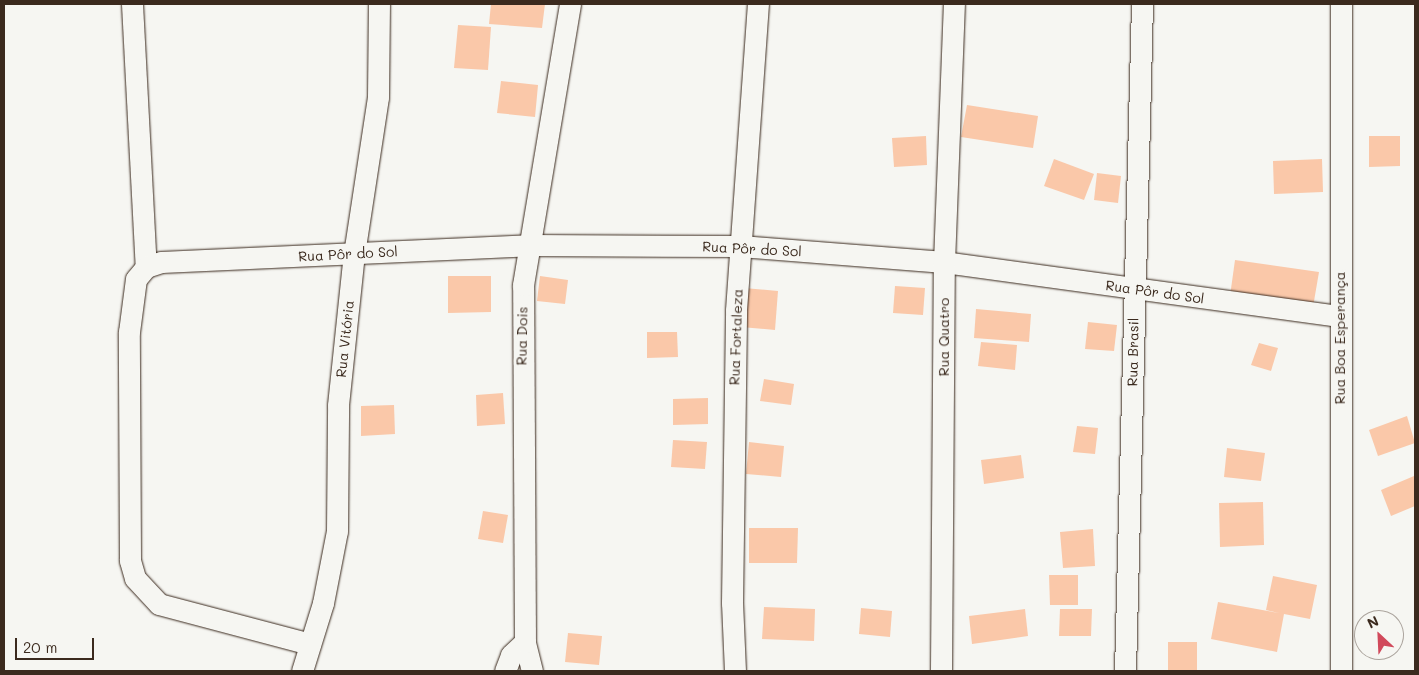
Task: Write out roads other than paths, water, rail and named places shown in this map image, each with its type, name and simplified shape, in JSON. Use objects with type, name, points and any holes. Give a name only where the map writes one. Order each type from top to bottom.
[{"type":"street","points":[[132,4],[153,265],[136,279],[129,332],[130,560],[135,578],[159,604],[310,644]]},
{"type":"street","name":"Rua Vitória","points":[[302,671],[323,603],[337,531],[338,404],[354,254],[378,97],[379,4]]},
{"type":"street","name":"Rua Dois","points":[[532,671],[525,642],[522,388],[523,285],[570,4]]},
{"type":"street","name":"Rua Fortaleza","points":[[735,671],[732,602],[736,310],[758,4]]},
{"type":"street","name":"Rua Quatro","points":[[940,671],[944,262],[954,4]]},
{"type":"street","name":"Rua Brasil","points":[[1125,671],[1142,4]]},
{"type":"street","name":"Rua Boa Esperança","points":[[1340,671],[1341,4]]},
{"type":"street","name":"Rua Pôr do Sol","points":[[153,265],[529,245],[740,246],[944,262],[1135,290],[1340,316]]},
{"type":"street","points":[[505,671],[511,655],[525,642]]}]
